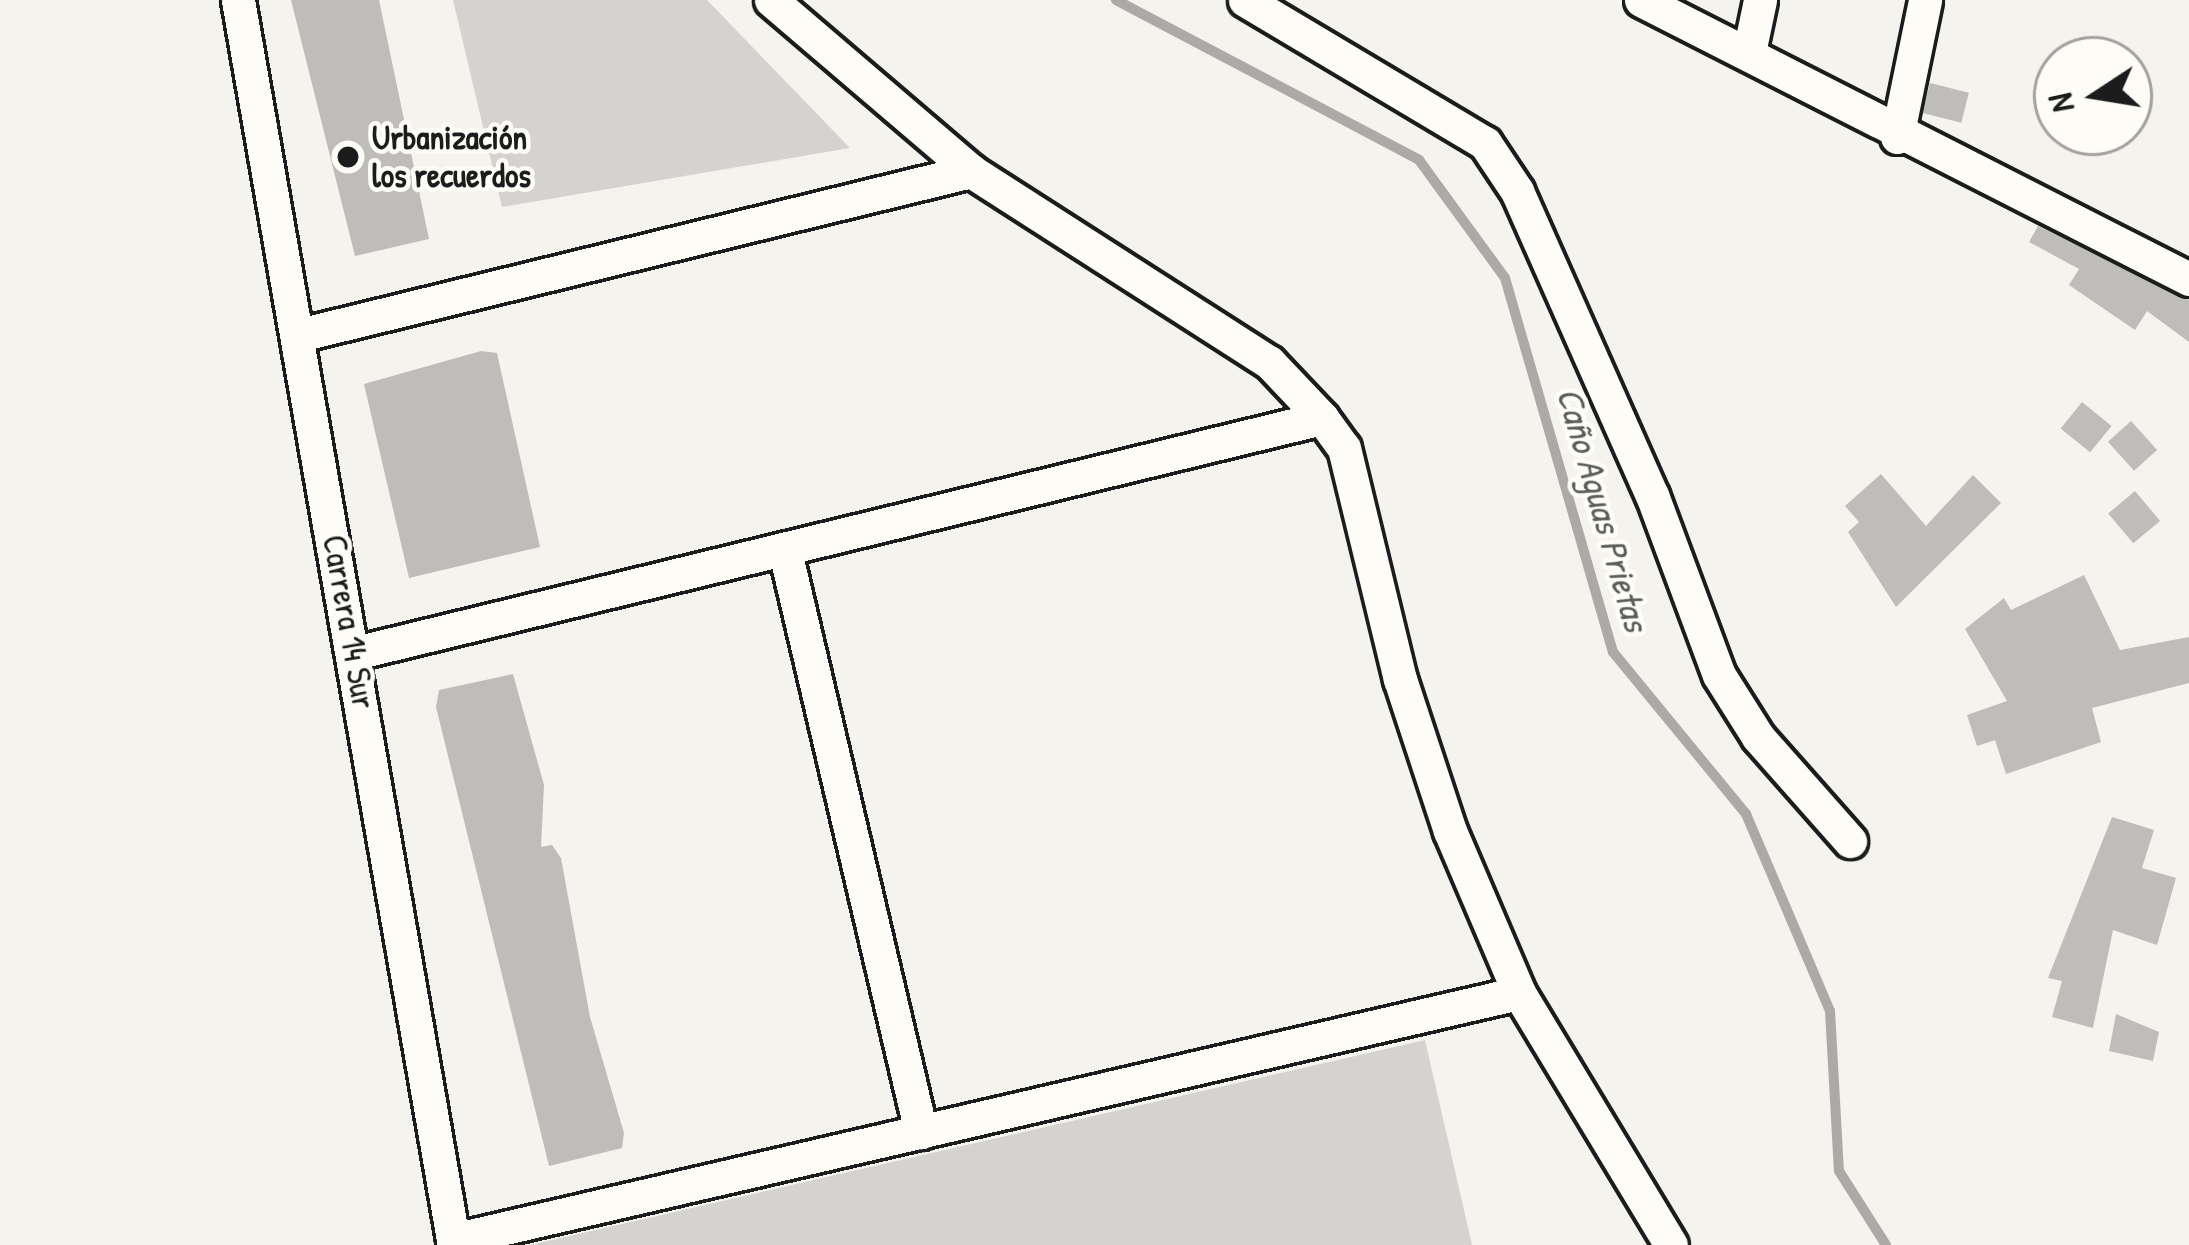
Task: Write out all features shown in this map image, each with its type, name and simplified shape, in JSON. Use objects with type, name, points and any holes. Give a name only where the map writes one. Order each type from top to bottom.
[{"type":"street","name":"Carrera 14 Sur","points":[[238,0],[355,652],[453,1243]]},
{"type":"street","points":[[772,0],[970,171],[1269,362],[1344,448],[1400,680],[1450,830],[1519,993],[1658,1243]]},
{"type":"street","points":[[1245,0],[1485,143],[1517,191],[1652,495],[1719,675],[1758,737],[1850,841]]},
{"type":"street","points":[[1641,0],[1750,48],[1897,137],[2063,207],[2189,279]]},
{"type":"street","points":[[1750,48],[1760,0]]},
{"type":"street","points":[[1897,137],[1925,0]]},
{"type":"street","points":[[299,335],[970,171]]},
{"type":"street","points":[[355,652],[1322,418]]},
{"type":"street","points":[[785,551],[921,1132]]},
{"type":"street","points":[[453,1243],[1519,993]]},
{"type":"shaded area","points":[[453,0],[707,0],[850,148],[502,207]]},
{"type":"shaded area","points":[[1425,1040],[1472,1245],[530,1245]]},
{"type":"building","points":[[291,0],[379,0],[429,239],[355,256]]},
{"type":"building","points":[[1930,83],[1969,93],[1961,123],[1923,113]]},
{"type":"building","points":[[2038,226],[2189,300],[2189,342],[2147,311],[2135,330],[2069,285],[2079,269],[2029,242]]},
{"type":"building","points":[[481,351],[497,353],[540,547],[409,578],[364,384]]},
{"type":"building","points":[[2082,402],[2112,426],[2090,452],[2061,428]]},
{"type":"building","points":[[2131,421],[2157,450],[2134,471],[2108,442]]},
{"type":"building","points":[[1881,474],[1926,526],[1973,475],[2001,503],[1896,607],[1848,532],[1859,522],[1845,506]]},
{"type":"building","points":[[2135,491],[2160,521],[2133,543],[2108,513]]},
{"type":"building","points":[[2084,575],[2120,650],[2189,637],[2189,683],[2092,708],[2101,742],[2006,774],[1995,740],[1977,746],[1967,715],[2007,701],[1965,629],[2004,598],[2011,610]]},
{"type":"building","points":[[513,674],[544,785],[541,847],[552,845],[561,858],[590,1017],[624,1133],[622,1148],[549,1166],[436,707],[439,690]]},
{"type":"building","points":[[2112,817],[2154,830],[2142,868],[2176,878],[2157,945],[2113,930],[2093,1028],[2052,1017],[2062,981],[2048,978]]},
{"type":"building","points":[[2116,1014],[2159,1032],[2153,1061],[2109,1051]]},
{"type":"waterway","name":"Caño Aguas Prietas","points":[[1116,0],[1419,160],[1505,278],[1613,652],[1746,814],[1830,1011],[1839,1171],[1886,1245]]},
{"type":"place","name":"Urbanización los recuerdos","points":[[348,157]]}]
